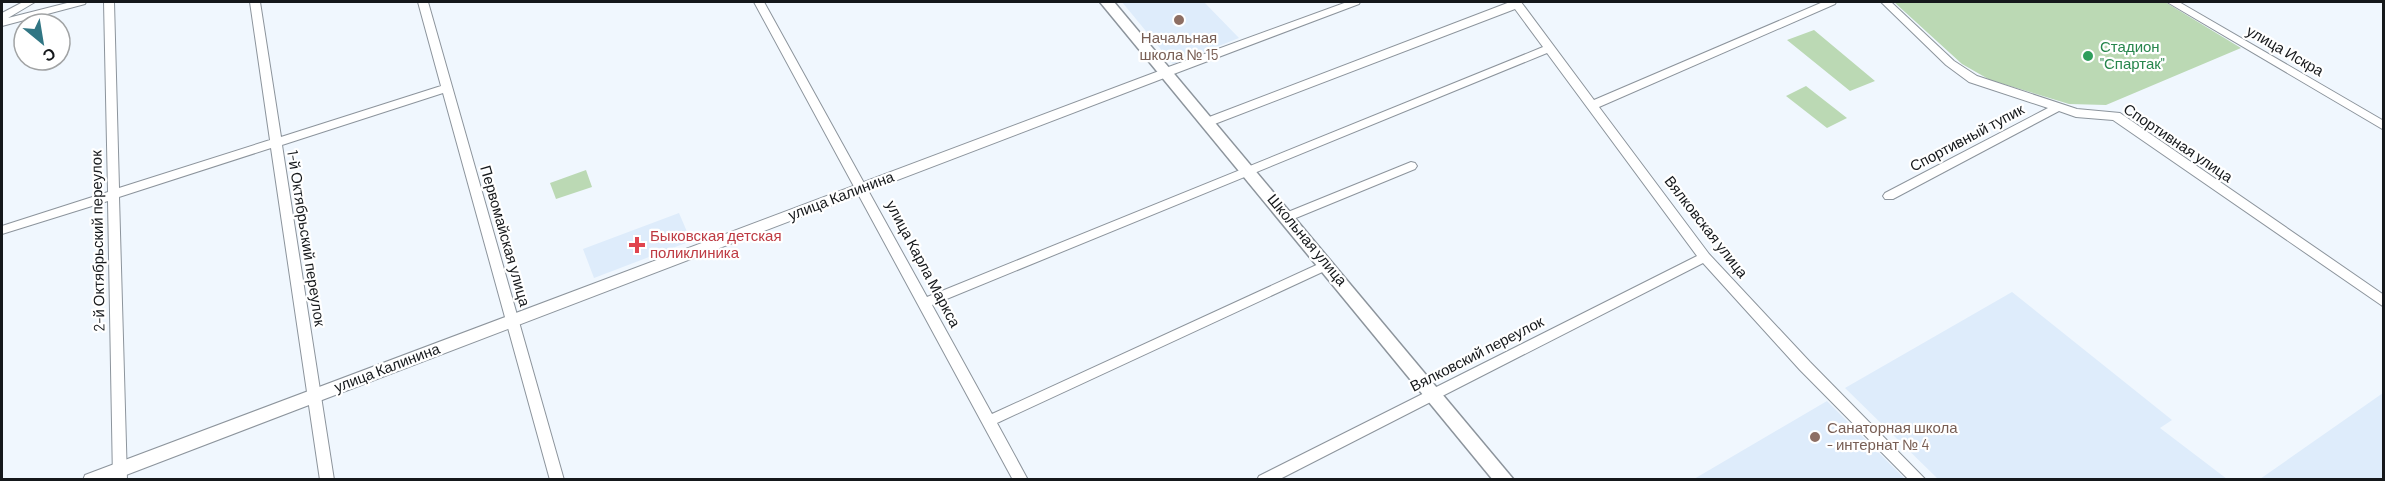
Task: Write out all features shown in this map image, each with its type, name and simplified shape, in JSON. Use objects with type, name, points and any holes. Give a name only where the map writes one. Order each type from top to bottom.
[{"type":"main road","name":"Школьная улица","points":[[1107,2],[1505,480]]},
{"type":"street","points":[[2,17],[30,2]]},
{"type":"street","points":[[2,23],[81,2]]},
{"type":"street","name":"2-й Октябрьский переулок","points":[[109,2],[120,474]]},
{"type":"street","name":"1-й Октябрьский переулок","points":[[255,2],[327,480]]},
{"type":"street","name":"Первомайская улица","points":[[423,2],[556,480]]},
{"type":"street","name":"улица Карла Маркса","points":[[759,2],[1021,480]]},
{"type":"street","name":"улица Калинина","points":[[91,480],[120,474],[315,395],[1355,2]]},
{"type":"street","points":[[1593,105],[1832,2]]},
{"type":"street","name":"Спортивная улица","points":[[1886,2],[1950,63],[1974,80],[2076,112],[2115,116],[2384,302]]},
{"type":"street","name":"улица Искра","points":[[2172,2],[2384,126]]},
{"type":"street","points":[[1208,122],[1516,3]]},
{"type":"street","name":"Вялковская улица","points":[[1516,3],[1705,257],[1806,366],[1919,480]]},
{"type":"street","points":[[925,303],[1549,48]]},
{"type":"street","points":[[2,230],[447,88]]},
{"type":"street","name":"Спортивный тупик","points":[[1889,196],[2058,107]]},
{"type":"street","points":[[1287,217],[1411,166]]},
{"type":"street","name":"Вялковский переулок","points":[[1264,480],[1705,257]]},
{"type":"street","points":[[989,420],[1327,265]]},
{"type":"shaded area","name":"Начальная школа № 15","points":[[1122,2],[1204,2],[1239,38],[1173,64]]},
{"type":"shaded area","name":"Быковская детская поликлиника","points":[[679,213],[691,241],[594,278],[583,249]]},
{"type":"shaded area","points":[[2012,292],[2172,420],[2160,428],[2227,479],[1938,479],[1845,388]]},
{"type":"shaded area","points":[[2383,393],[2383,479],[2260,479]]},
{"type":"shaded area","name":"Санаторная школа - интернат № 4","points":[[1827,401],[1905,479],[1694,479]]},
{"type":"green space","name":"Стадион \"Спартак\"","points":[[1894,2],[2165,2],[2241,48],[2106,105],[2069,104],[1990,80],[1962,64]]},
{"type":"green space","points":[[1814,30],[1875,81],[1850,91],[1787,40]]},
{"type":"green space","points":[[1806,86],[1847,118],[1827,128],[1786,96]]},
{"type":"green space","points":[[586,170],[592,187],[556,199],[550,183]]},
{"type":"place","name":"Начальная школа № 15","points":[[1179,20]]},
{"type":"place","name":"Стадион \"Спартак\"","points":[[2088,56]]},
{"type":"place","name":"Быковская детская поликлиника","points":[[637,245]]},
{"type":"place","name":"Санаторная школа - интернат № 4","points":[[1815,437]]}]
